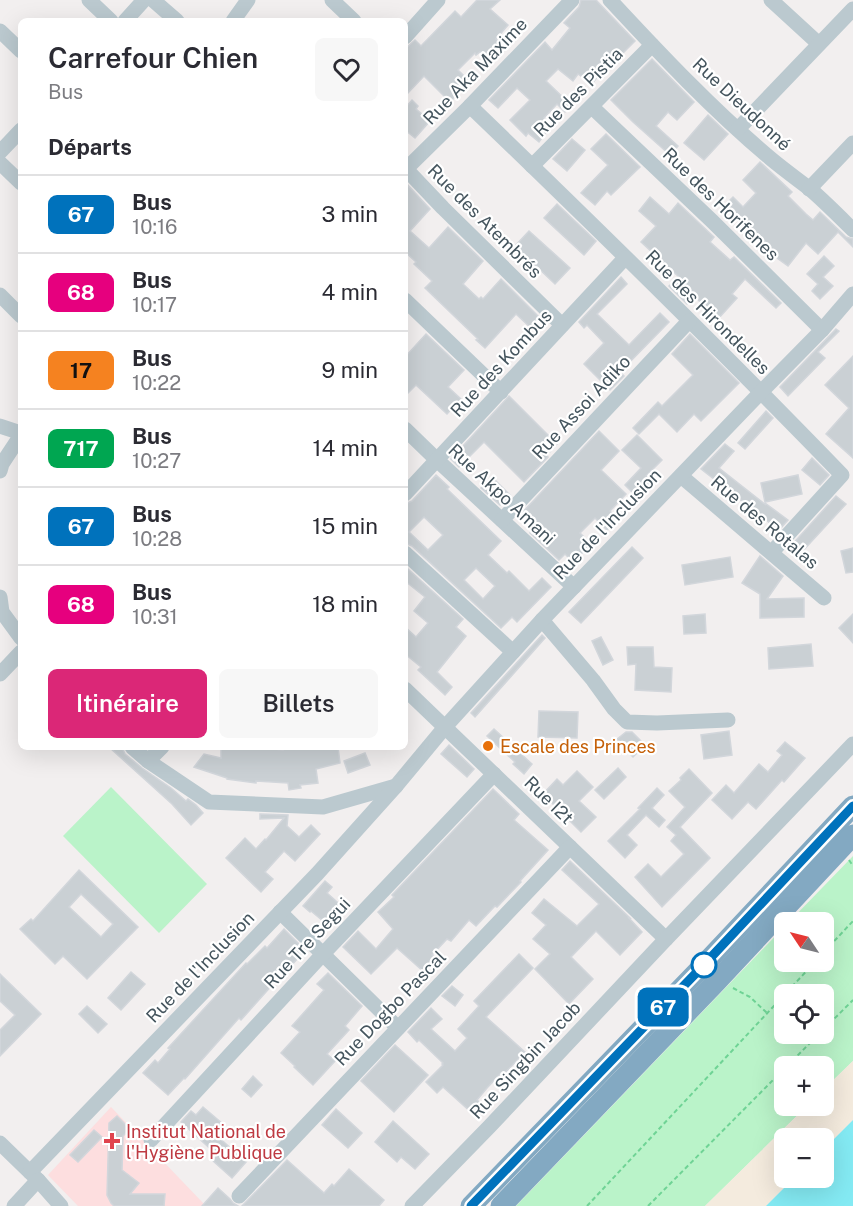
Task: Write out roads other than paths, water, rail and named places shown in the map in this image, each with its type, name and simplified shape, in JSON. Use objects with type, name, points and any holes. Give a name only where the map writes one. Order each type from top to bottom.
[{"type":"highway","points":[[471,1206],[699,970],[853,806]]},
{"type":"highway","points":[[501,1206],[717,981],[853,835]]},
{"type":"street","points":[[89,0],[108,18]]},
{"type":"street","points":[[128,18],[144,0]]},
{"type":"street","points":[[153,0],[174,18]]},
{"type":"street","points":[[235,18],[248,0]]},
{"type":"street","points":[[332,0],[351,18]]},
{"type":"street","points":[[408,34],[438,0]]},
{"type":"street","name":"Rue Aka Maxime","points":[[408,166],[470,106],[572,0]]},
{"type":"street","name":"Rue Dieudonné","points":[[610,0],[652,45],[738,129],[853,230]]},
{"type":"street","points":[[771,0],[819,44]]},
{"type":"street","points":[[738,129],[853,9]]},
{"type":"street","points":[[0,31],[18,48]]},
{"type":"street","name":"Rue des Pistia","points":[[532,166],[652,45]]},
{"type":"street","name":"Rue des Hirondelles","points":[[470,106],[761,392],[842,475],[772,552]]},
{"type":"street","name":"Rue des Horifenes","points":[[592,107],[822,330]]},
{"type":"street","points":[[0,152],[18,133]]},
{"type":"street","points":[[809,189],[853,142]]},
{"type":"street","points":[[0,163],[18,180]]},
{"type":"street","name":"Rue des Atembrés","points":[[408,172],[562,325]]},
{"type":"street","name":"Rue des Kombus","points":[[408,491],[625,258]]},
{"type":"street","name":"Rue de l'Inclusion","points":[[14,1206],[34,1176],[317,874],[542,620],[822,330],[853,294]]},
{"type":"street","points":[[0,296],[18,313]]},
{"type":"street","points":[[408,303],[501,392]]},
{"type":"street","name":"Rue Assoi Adiko","points":[[502,520],[689,321]]},
{"type":"street","points":[[0,426],[18,433]]},
{"type":"street","name":"Rue Akpo Amani","points":[[408,432],[574,587]]},
{"type":"street","points":[[0,471],[18,439]]},
{"type":"street","name":"Rue des Rotalas","points":[[681,476],[824,598]]},
{"type":"street","points":[[408,556],[513,652]]},
{"type":"street","points":[[0,597],[2,612],[18,634]]},
{"type":"street","points":[[542,620],[627,722],[728,720]]},
{"type":"street","points":[[0,674],[18,655]]},
{"type":"street","name":"Rue I2t","points":[[408,692],[666,939]]},
{"type":"street","name":"Rue Singbin Jacob","points":[[419,1202],[853,744]]},
{"type":"street","points":[[135,750],[209,802],[323,807],[396,786]]},
{"type":"street","points":[[148,761],[159,750]]},
{"type":"street","name":"Rue Tre Segui","points":[[151,1140],[494,774]]},
{"type":"street","name":"Rue Dogbo Pascal","points":[[239,1196],[570,848]]},
{"type":"street","points":[[280,912],[398,1028]]},
{"type":"street","points":[[0,1143],[62,1206]]},
{"type":"water","points":[[853,1120],[853,1206],[766,1206],[784,1188],[834,1188],[834,1139]]},
{"type":"place","name":"Escale des Princes","points":[[488,746]]},
{"type":"place","name":"Institut National de l'Hygiène Publique","points":[[112,1141]]}]
